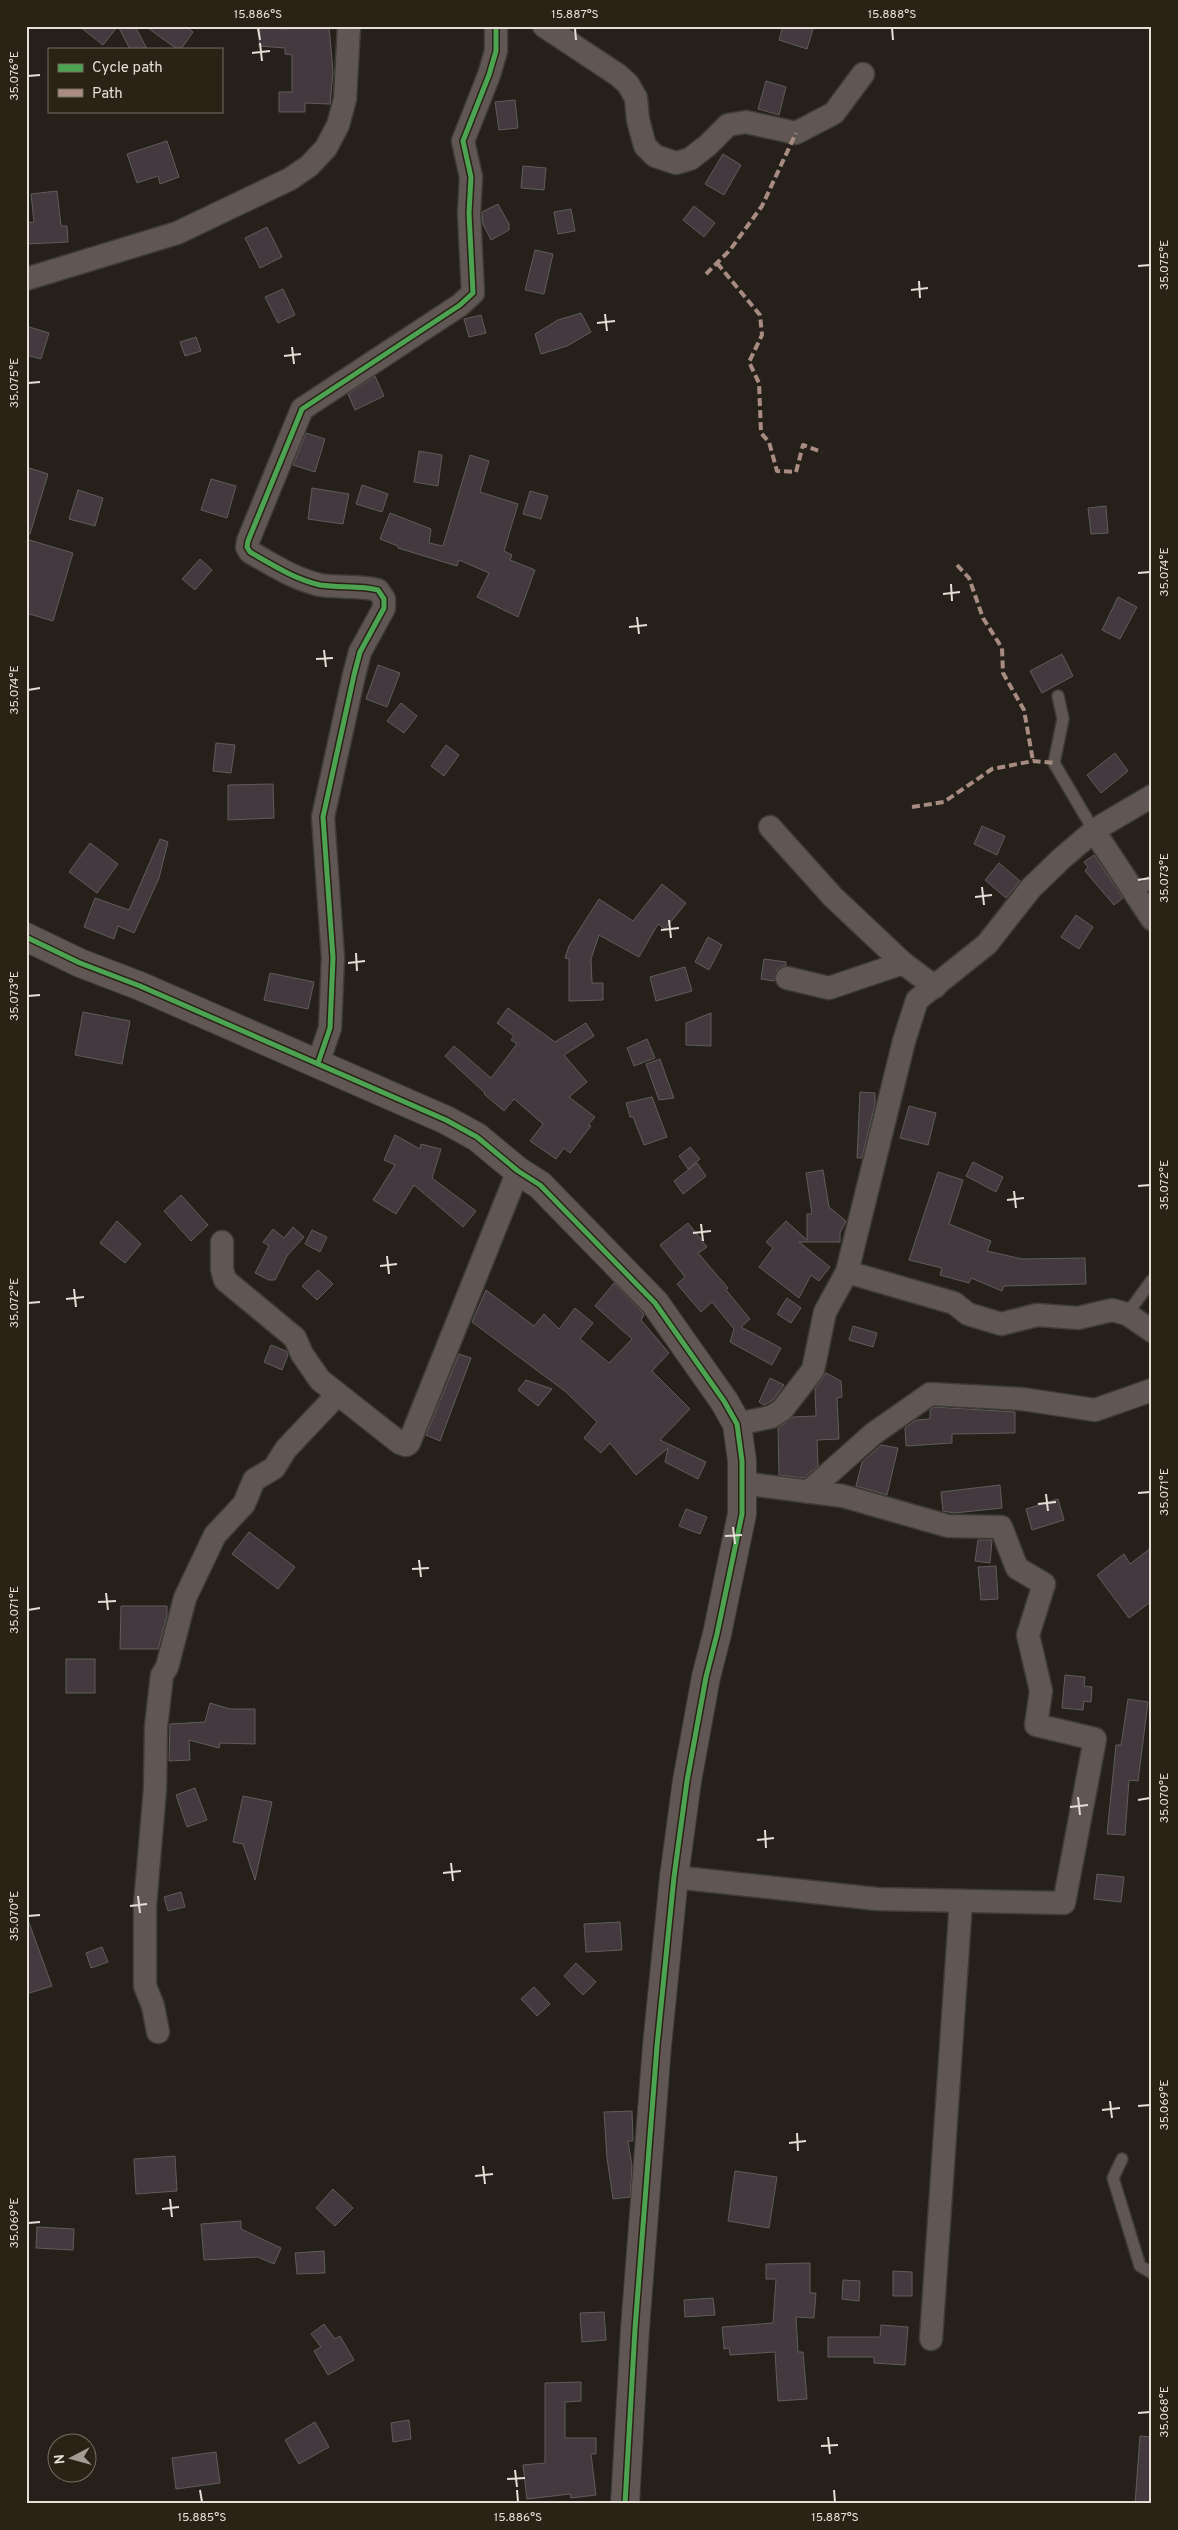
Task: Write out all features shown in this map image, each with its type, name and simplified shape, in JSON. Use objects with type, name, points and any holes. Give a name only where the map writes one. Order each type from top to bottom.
[{"type":"street","points":[[26,279],[177,233],[290,180],[309,166],[326,148],[338,125],[345,99],[349,26]]},
{"type":"street","points":[[318,1063],[330,1028],[333,958],[323,817],[360,652],[384,608],[384,599],[378,590],[319,584],[288,574],[250,552],[247,547],[248,541],[302,408],[460,305],[473,293],[469,213],[471,177],[463,141],[489,75],[496,51],[496,26]]},
{"type":"street","points":[[544,26],[618,74],[628,84],[636,98],[638,120],[645,146],[655,156],[676,163],[690,159],[708,145],[728,125],[746,122],[796,133],[834,113],[863,74]]},
{"type":"street","points":[[737,1424],[771,1417],[782,1410],[813,1370],[825,1312],[847,1272],[904,1040],[917,1000],[987,944],[1031,888],[1094,831],[1152,796]]},
{"type":"street","points":[[770,827],[833,897],[903,963],[935,987]]},
{"type":"street","points":[[1094,831],[1143,887],[1152,919]]},
{"type":"street","points":[[26,938],[80,963],[140,986],[318,1063],[446,1120],[477,1137],[518,1171],[546,1191],[655,1303],[724,1401],[737,1424],[742,1483],[742,1514],[706,1677],[687,1781],[674,1877],[636,2310],[625,2504]]},
{"type":"street","points":[[787,978],[830,988],[903,963]]},
{"type":"street","points":[[222,1242],[222,1269],[225,1280],[295,1338],[313,1372],[400,1443],[409,1443],[518,1171]]},
{"type":"street","points":[[847,1272],[954,1303],[968,1314],[1001,1324],[1037,1315],[1078,1318],[1112,1310],[1127,1314],[1152,1331]]},
{"type":"street","points":[[808,1492],[873,1434],[930,1394],[1022,1399],[1095,1410],[1152,1390]]},
{"type":"street","points":[[158,2032],[153,2006],[145,1986],[144,1905],[154,1789],[156,1727],[162,1675],[167,1668],[185,1598],[215,1536],[244,1504],[254,1480],[274,1468],[286,1449],[338,1394]]},
{"type":"street","points":[[674,1877],[877,1899],[1064,1903],[1095,1739],[1036,1724],[1041,1691],[1028,1635],[1044,1584],[1017,1568],[1000,1527],[948,1526],[843,1496],[742,1483]]},
{"type":"street","points":[[931,2339],[961,1901]]},
{"type":"lane","points":[[1058,696],[1063,719],[1054,762],[1094,831]]},
{"type":"lane","points":[[1127,1314],[1152,1280]]},
{"type":"lane","points":[[1122,2159],[1113,2178],[1140,2266],[1152,2273]]},
{"type":"building","points":[[79,26],[118,26],[103,45]]},
{"type":"building","points":[[118,26],[135,26],[146,48],[129,48]]},
{"type":"building","points":[[145,26],[185,26],[193,32],[182,48],[176,48]]},
{"type":"building","points":[[288,26],[329,26],[333,72],[330,104],[305,103],[305,112],[279,112],[279,92],[292,92],[292,55],[285,54],[285,48],[259,46],[260,28],[288,29]]},
{"type":"building","points":[[783,26],[804,26],[813,29],[807,49],[779,40]]},
{"type":"building","points":[[766,81],[786,87],[779,115],[758,109]]},
{"type":"building","points":[[515,100],[518,128],[499,130],[495,102]]},
{"type":"building","points":[[167,141],[179,177],[160,184],[158,176],[137,183],[127,154]]},
{"type":"building","points":[[723,154],[741,165],[724,195],[705,184]]},
{"type":"building","points":[[523,166],[546,168],[544,190],[521,188]]},
{"type":"building","points":[[57,191],[61,226],[67,226],[68,242],[26,244],[26,223],[34,222],[31,194]]},
{"type":"building","points":[[498,204],[509,224],[509,230],[491,240],[483,224],[482,212]]},
{"type":"building","points":[[694,206],[715,223],[704,237],[683,220]]},
{"type":"building","points":[[571,209],[575,231],[558,234],[554,212]]},
{"type":"building","points":[[267,227],[282,257],[260,268],[245,238]]},
{"type":"building","points":[[535,250],[553,254],[544,294],[525,290]]},
{"type":"building","points":[[283,289],[295,315],[278,323],[265,297]]},
{"type":"building","points":[[581,313],[591,332],[567,346],[541,354],[535,334],[558,320]]},
{"type":"building","points":[[481,315],[486,333],[469,337],[464,319]]},
{"type":"building","points":[[26,326],[49,333],[41,359],[26,355]]},
{"type":"building","points":[[196,337],[201,351],[185,356],[180,342]]},
{"type":"building","points":[[375,376],[384,396],[355,410],[348,394]]},
{"type":"building","points":[[306,433],[325,439],[315,472],[293,465]]},
{"type":"building","points":[[419,451],[442,455],[438,486],[414,482]]},
{"type":"building","points":[[470,455],[489,461],[480,492],[518,504],[504,551],[512,555],[510,560],[535,570],[518,617],[477,597],[489,573],[459,560],[457,566],[398,548],[398,546],[380,539],[390,513],[431,529],[429,543],[443,546]]},
{"type":"building","points":[[26,467],[48,474],[30,534],[26,534]]},
{"type":"building","points":[[211,479],[236,486],[227,518],[201,510]]},
{"type":"building","points":[[362,485],[388,494],[382,512],[356,504]]},
{"type":"building","points":[[312,488],[349,494],[343,524],[308,519]]},
{"type":"building","points":[[78,490],[103,498],[95,526],[69,519]]},
{"type":"building","points":[[530,491],[548,496],[541,519],[523,514]]},
{"type":"building","points":[[1106,506],[1108,533],[1091,534],[1088,508]]},
{"type":"building","points":[[26,539],[73,553],[53,621],[26,613]]},
{"type":"building","points":[[200,559],[212,570],[195,590],[182,579]]},
{"type":"building","points":[[1118,597],[1137,607],[1120,639],[1102,630]]},
{"type":"building","points":[[1062,654],[1073,676],[1042,693],[1030,671]]},
{"type":"building","points":[[378,665],[400,673],[387,707],[366,699]]},
{"type":"building","points":[[401,703],[417,716],[404,733],[387,721]]},
{"type":"building","points":[[216,743],[235,745],[231,773],[213,771]]},
{"type":"building","points":[[446,745],[459,755],[444,776],[431,766]]},
{"type":"building","points":[[1115,753],[1128,771],[1101,793],[1087,775]]},
{"type":"building","points":[[273,784],[274,818],[228,820],[228,785]]},
{"type":"building","points":[[982,826],[1005,836],[997,855],[974,844]]},
{"type":"building","points":[[160,839],[168,842],[159,878],[134,933],[118,926],[114,939],[84,927],[95,898],[129,910]]},
{"type":"building","points":[[90,843],[118,864],[97,893],[69,872]]},
{"type":"building","points":[[1094,855],[1123,898],[1114,905],[1085,871],[1088,867],[1084,862]]},
{"type":"building","points":[[999,863],[1020,881],[1006,898],[985,880]]},
{"type":"building","points":[[662,884],[686,903],[665,929],[658,924],[639,957],[599,935],[591,959],[592,983],[603,983],[603,1000],[569,1001],[569,959],[565,958],[569,946],[599,899],[633,921]]},
{"type":"building","points":[[1076,915],[1093,927],[1079,949],[1061,937]]},
{"type":"building","points":[[708,937],[722,945],[709,970],[695,962]]},
{"type":"building","points":[[764,959],[786,962],[786,965],[777,969],[774,981],[761,979]]},
{"type":"building","points":[[685,967],[692,991],[656,1001],[650,977]]},
{"type":"building","points":[[270,973],[314,982],[308,1009],[264,1000]]},
{"type":"building","points":[[508,1008],[555,1042],[586,1023],[594,1036],[564,1055],[587,1082],[569,1097],[595,1117],[588,1125],[591,1126],[570,1153],[564,1148],[556,1159],[530,1141],[543,1124],[514,1099],[504,1111],[445,1056],[454,1046],[491,1078],[517,1044],[511,1040],[514,1036],[497,1023]]},
{"type":"building","points":[[83,1012],[130,1021],[122,1064],[75,1055]]},
{"type":"building","points":[[711,1013],[711,1046],[686,1045],[686,1023]]},
{"type":"building","points":[[647,1039],[655,1058],[634,1066],[627,1048]]},
{"type":"building","points":[[660,1059],[674,1098],[659,1100],[646,1064]]},
{"type":"building","points":[[860,1092],[875,1093],[875,1104],[862,1158],[857,1158]]},
{"type":"building","points":[[652,1097],[667,1137],[644,1145],[633,1117],[630,1117],[626,1103]]},
{"type":"building","points":[[909,1106],[936,1113],[928,1145],[900,1138]]},
{"type":"building","points":[[395,1135],[420,1149],[421,1144],[441,1149],[432,1178],[476,1211],[463,1227],[414,1185],[396,1214],[373,1200],[395,1165],[384,1160]]},
{"type":"building","points":[[690,1147],[700,1159],[688,1169],[679,1156]]},
{"type":"building","points":[[973,1162],[1003,1177],[996,1192],[966,1176]]},
{"type":"building","points":[[697,1163],[706,1176],[683,1194],[674,1181]]},
{"type":"building","points":[[823,1170],[829,1207],[846,1221],[840,1233],[840,1242],[799,1242],[830,1267],[819,1281],[811,1275],[799,1298],[759,1267],[773,1248],[766,1242],[786,1221],[807,1240],[807,1214],[812,1214],[806,1173]]},
{"type":"building","points":[[938,1172],[963,1180],[949,1224],[991,1241],[987,1251],[1022,1259],[1085,1258],[1086,1284],[1004,1286],[1002,1291],[971,1278],[969,1283],[940,1275],[942,1268],[909,1260]]},
{"type":"building","points":[[181,1195],[208,1225],[191,1241],[164,1211]]},
{"type":"building","points":[[117,1221],[141,1244],[125,1263],[100,1243]]},
{"type":"building","points":[[688,1223],[707,1247],[698,1253],[728,1288],[726,1290],[750,1319],[741,1327],[781,1348],[772,1365],[730,1342],[734,1329],[712,1302],[701,1312],[677,1284],[685,1277],[660,1245]]},
{"type":"building","points":[[293,1227],[304,1237],[287,1256],[275,1280],[269,1280],[255,1273],[269,1246],[263,1242],[273,1229],[284,1238]]},
{"type":"building","points":[[312,1230],[327,1237],[320,1252],[305,1244]]},
{"type":"building","points":[[318,1270],[333,1284],[317,1300],[302,1286]]},
{"type":"building","points":[[614,1283],[643,1313],[644,1315],[641,1320],[669,1353],[652,1371],[690,1409],[660,1440],[706,1462],[698,1479],[665,1462],[668,1448],[636,1475],[610,1443],[601,1453],[584,1438],[597,1422],[566,1392],[472,1322],[486,1290],[534,1326],[544,1314],[559,1329],[575,1308],[593,1323],[580,1339],[609,1363],[632,1339],[595,1306]]},
{"type":"building","points":[[787,1298],[801,1308],[791,1323],[777,1314]]},
{"type":"building","points":[[853,1326],[877,1333],[873,1347],[849,1340]]},
{"type":"building","points":[[271,1345],[286,1351],[288,1355],[282,1370],[264,1362]]},
{"type":"building","points":[[459,1354],[471,1358],[440,1441],[426,1435]]},
{"type":"building","points":[[826,1373],[841,1381],[842,1397],[837,1398],[839,1439],[817,1440],[818,1466],[804,1478],[779,1475],[778,1428],[793,1417],[816,1416],[815,1389]]},
{"type":"building","points":[[770,1378],[784,1385],[773,1400],[764,1405],[759,1402]]},
{"type":"building","points":[[526,1380],[552,1389],[538,1406],[518,1390]]},
{"type":"building","points":[[934,1407],[1015,1412],[1015,1433],[952,1434],[952,1443],[906,1446],[905,1428],[916,1420],[930,1419],[930,1410]]},
{"type":"building","points":[[881,1445],[898,1448],[887,1495],[856,1486],[862,1462]]},
{"type":"building","points":[[1000,1485],[1002,1508],[954,1513],[943,1511],[941,1492]]},
{"type":"building","points":[[1058,1499],[1064,1520],[1032,1530],[1026,1509]]},
{"type":"building","points":[[686,1509],[707,1517],[700,1534],[679,1526]]},
{"type":"building","points":[[249,1532],[295,1567],[278,1589],[232,1554]]},
{"type":"building","points":[[978,1540],[992,1540],[990,1563],[975,1561]]},
{"type":"building","points":[[1152,1547],[1152,1601],[1129,1618],[1097,1575],[1124,1554],[1130,1564]]},
{"type":"building","points":[[996,1566],[998,1599],[981,1600],[978,1567]]},
{"type":"building","points":[[121,1606],[167,1606],[167,1616],[158,1649],[120,1649]]},
{"type":"building","points":[[66,1659],[95,1659],[95,1693],[66,1693]]},
{"type":"building","points":[[1065,1675],[1085,1677],[1084,1686],[1092,1687],[1091,1702],[1084,1701],[1083,1710],[1062,1708]]},
{"type":"building","points":[[1128,1699],[1148,1702],[1138,1781],[1129,1780],[1125,1835],[1107,1834],[1116,1745],[1121,1745]]},
{"type":"building","points":[[210,1703],[230,1709],[255,1709],[255,1744],[220,1743],[219,1748],[189,1740],[190,1760],[169,1761],[170,1724],[205,1722]]},
{"type":"building","points":[[195,1788],[207,1820],[187,1827],[176,1795]]},
{"type":"building","points":[[243,1796],[272,1802],[255,1880],[243,1844],[233,1842]]},
{"type":"building","points":[[1097,1874],[1124,1877],[1121,1902],[1094,1899]]},
{"type":"building","points":[[181,1892],[185,1907],[168,1911],[164,1897]]},
{"type":"building","points":[[26,1920],[28,1920],[52,1986],[26,1994]]},
{"type":"building","points":[[620,1922],[622,1950],[586,1952],[584,1924]]},
{"type":"building","points":[[102,1947],[108,1962],[91,1968],[86,1953]]},
{"type":"building","points":[[576,1963],[596,1982],[583,1995],[564,1976]]},
{"type":"building","points":[[534,1987],[550,2004],[537,2016],[521,1999]]},
{"type":"building","points":[[632,2111],[633,2141],[628,2141],[632,2166],[630,2197],[613,2199],[607,2158],[604,2112]]},
{"type":"building","points":[[175,2156],[177,2191],[136,2194],[134,2159]]},
{"type":"building","points":[[735,2171],[777,2177],[769,2228],[728,2221]]},
{"type":"building","points":[[333,2189],[353,2208],[335,2226],[316,2208]]},
{"type":"building","points":[[241,2221],[241,2229],[281,2248],[274,2264],[258,2257],[204,2260],[201,2224]]},
{"type":"building","points":[[37,2227],[74,2229],[73,2250],[36,2248]]},
{"type":"building","points":[[324,2251],[325,2273],[297,2274],[295,2253]]},
{"type":"building","points":[[810,2263],[810,2293],[816,2293],[814,2318],[796,2317],[798,2352],[803,2352],[807,2399],[778,2401],[775,2352],[730,2355],[729,2348],[724,2349],[722,2327],[773,2323],[776,2279],[766,2279],[766,2264]]},
{"type":"building","points":[[893,2271],[912,2272],[912,2296],[893,2296]]},
{"type":"building","points":[[843,2280],[860,2281],[859,2301],[842,2299]]},
{"type":"building","points":[[713,2298],[715,2315],[685,2317],[684,2300]]},
{"type":"building","points":[[604,2312],[606,2340],[582,2342],[580,2313]]},
{"type":"building","points":[[324,2324],[335,2339],[340,2336],[354,2360],[328,2375],[314,2351],[321,2347],[311,2334]]},
{"type":"building","points":[[881,2325],[908,2327],[905,2365],[874,2363],[874,2357],[828,2357],[828,2337],[880,2337]]},
{"type":"building","points":[[581,2382],[581,2401],[565,2402],[565,2438],[596,2438],[596,2454],[591,2454],[596,2495],[571,2498],[570,2494],[527,2499],[523,2465],[545,2463],[545,2383]]},
{"type":"building","points":[[409,2420],[411,2439],[393,2442],[391,2423]]},
{"type":"building","points":[[315,2422],[329,2447],[299,2464],[285,2440]]},
{"type":"building","points":[[1140,2436],[1152,2437],[1152,2504],[1135,2504]]},
{"type":"building","points":[[216,2452],[220,2483],[176,2489],[172,2458]]},
{"type":"marked path","points":[[706,274],[730,250],[762,206],[796,133]]},
{"type":"marked path","points":[[717,263],[760,315],[762,335],[749,362],[759,383],[761,433],[769,442],[777,471],[796,472],[803,445],[822,452]]},
{"type":"marked path","points":[[957,565],[969,578],[983,618],[1002,648],[1003,673],[1024,710],[1033,761]]},
{"type":"marked path","points":[[912,807],[944,802],[992,769],[1033,761],[1054,763]]},
{"type":"cycle path","points":[[318,1063],[330,1028],[333,958],[323,817],[360,652],[384,608],[384,599],[378,590],[320,585],[301,579],[250,552],[247,547],[248,541],[302,409],[460,305],[473,293],[469,213],[471,177],[463,141],[489,75],[496,51],[496,26]]},
{"type":"cycle path","points":[[26,937],[80,963],[140,986],[446,1120],[477,1137],[518,1171],[540,1185],[655,1303],[724,1401],[737,1424],[742,1461],[742,1514],[706,1677],[687,1781],[674,1877],[657,2046],[635,2329],[625,2504]]}]
